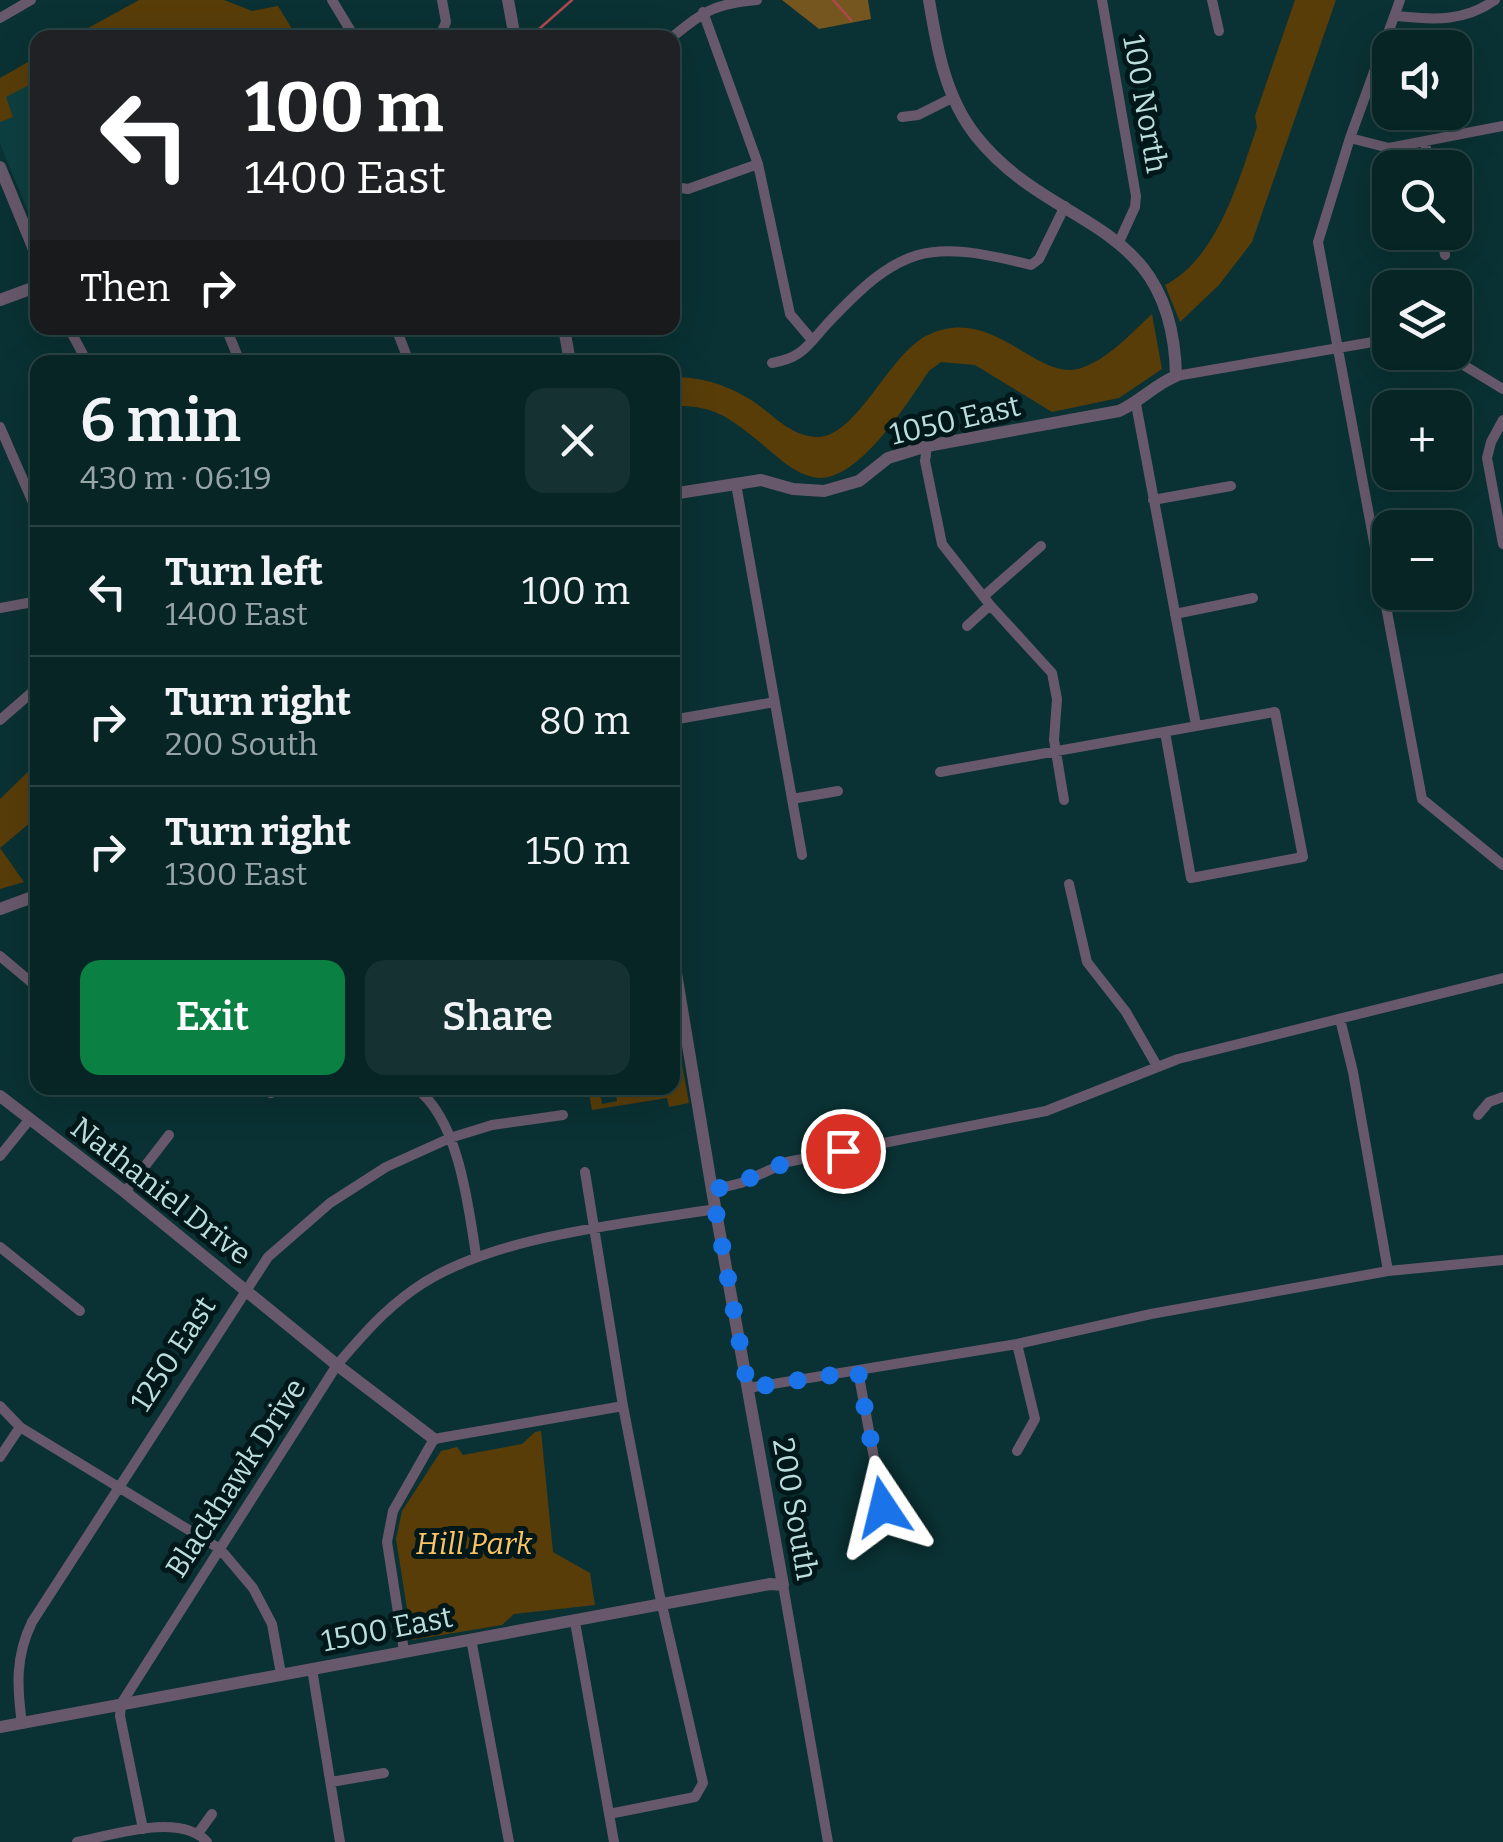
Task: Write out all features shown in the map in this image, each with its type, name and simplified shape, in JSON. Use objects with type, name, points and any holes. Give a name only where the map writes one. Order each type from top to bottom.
[{"type":"street","points":[[0,18],[32,0]]},
{"type":"street","points":[[332,0],[350,30]]},
{"type":"street","points":[[442,0],[446,22],[442,30]]},
{"type":"street","points":[[508,0],[513,30]]},
{"type":"street","points":[[680,31],[720,4],[756,0]]},
{"type":"street","points":[[929,0],[939,56],[954,98],[978,138],[1004,164],[1136,256],[1157,291],[1169,322],[1176,376],[1372,342]]},
{"type":"street","name":"100 North","points":[[1105,0],[1136,196],[1119,242]]},
{"type":"street","points":[[1212,0],[1219,31]]},
{"type":"street","points":[[1400,0],[1350,138],[1318,242],[1422,799],[1503,863]]},
{"type":"street","points":[[1396,16],[1446,20],[1478,12],[1496,0]]},
{"type":"street","points":[[703,12],[758,164],[790,314],[812,340]]},
{"type":"street","points":[[902,117],[918,115],[954,98]]},
{"type":"street","points":[[1350,138],[1390,148],[1503,126]]},
{"type":"street","points":[[1425,141],[1427,150]]},
{"type":"street","points":[[680,188],[688,190],[758,164]]},
{"type":"street","points":[[0,166],[30,240]]},
{"type":"street","points":[[772,363],[794,359],[868,283],[906,258],[929,251],[954,250],[983,252],[1031,265],[1039,259],[1065,206]]},
{"type":"street","points":[[1444,250],[1445,254]]},
{"type":"street","points":[[0,300],[30,289]]},
{"type":"street","points":[[1472,370],[1503,389]]},
{"type":"street","name":"1050 East","points":[[680,493],[761,480],[793,489],[824,491],[859,480],[888,458],[928,446],[1105,416],[1136,404],[1155,384],[1176,376]]},
{"type":"street","points":[[1136,404],[1196,725]]},
{"type":"street","points":[[1503,420],[1490,442],[1487,458],[1503,544]]},
{"type":"street","points":[[0,427],[30,496]]},
{"type":"street","points":[[928,446],[925,461],[942,544],[1052,673],[1057,699],[1056,750],[1064,800]]},
{"type":"street","points":[[736,484],[802,854]]},
{"type":"street","points":[[1153,500],[1232,486]]},
{"type":"street","points":[[966,626],[1040,546]]},
{"type":"street","points":[[1175,614],[1254,598]]},
{"type":"street","points":[[0,608],[30,602]]},
{"type":"street","points":[[0,720],[30,694]]},
{"type":"street","points":[[680,719],[775,702]]},
{"type":"street","points":[[940,772],[1275,712],[1303,856],[1191,878],[1165,732]]},
{"type":"street","points":[[792,798],[838,790]]},
{"type":"street","points":[[1069,884],[1087,962],[1126,1012],[1157,1066]]},
{"type":"street","points":[[0,909],[30,898]]},
{"type":"street","points":[[0,956],[30,981]]},
{"type":"street","points":[[712,1190],[787,1162],[1046,1111],[1157,1066],[1503,978]]},
{"type":"street","name":"200 South","points":[[680,997],[828,1842]]},
{"type":"street","points":[[1340,1019],[1388,1271]]},
{"type":"street","points":[[425,1095],[450,1138],[468,1199],[476,1255]]},
{"type":"street","name":"Nathaniel Drive","points":[[0,1096],[434,1438]]},
{"type":"street","points":[[1478,1115],[1489,1102],[1503,1097]]},
{"type":"street","name":"1250 East","points":[[22,1724],[16,1676],[24,1638],[117,1487],[268,1257],[330,1203],[386,1167],[450,1138],[492,1125],[562,1115]]},
{"type":"street","points":[[0,1156],[29,1120]]},
{"type":"street","points":[[125,1192],[169,1136]]},
{"type":"street","points":[[585,1172],[624,1406],[703,1783],[695,1797],[609,1814]]},
{"type":"street","name":"Blackhawk Drive","points":[[121,1704],[338,1365],[378,1317],[416,1287],[476,1255],[715,1209]]},
{"type":"street","points":[[0,1247],[80,1311]]},
{"type":"street","points":[[748,1388],[1017,1344],[1152,1314],[1388,1271],[1503,1260]]},
{"type":"street","points":[[1017,1344],[1035,1419],[1017,1451]]},
{"type":"street","points":[[858,1371],[883,1507]]},
{"type":"street","points":[[0,1406],[20,1427],[220,1549],[252,1588],[272,1624],[281,1674]]},
{"type":"street","points":[[404,1651],[387,1542],[393,1511],[434,1438],[624,1406]]},
{"type":"street","points":[[0,1458],[20,1427]]},
{"type":"street","name":"1500 East","points":[[0,1728],[770,1584],[784,1585]]},
{"type":"street","points":[[575,1622],[614,1842]]},
{"type":"street","points":[[471,1639],[509,1842]]},
{"type":"street","points":[[312,1669],[340,1842]]},
{"type":"street","points":[[121,1704],[120,1716],[143,1829]]},
{"type":"street","points":[[330,1782],[384,1773]]},
{"type":"street","points":[[77,1842],[172,1827],[203,1837],[212,1814]]},
{"type":"shaded area","points":[[782,0],[868,0],[871,19],[819,29]]},
{"type":"shaded area","points":[[30,61],[30,216],[0,144],[0,78]]},
{"type":"green space","points":[[139,0],[224,0],[252,11],[278,6],[293,30],[85,30]]},
{"type":"green space","points":[[1295,0],[1336,0],[1252,242],[1219,285],[1180,322],[1165,285],[1199,256],[1224,215],[1257,127],[1255,116]]},
{"type":"green space","points":[[30,61],[30,85],[6,97],[13,117],[0,122],[0,78]]},
{"type":"green space","points":[[1152,314],[1162,369],[1119,398],[1052,412],[975,365],[941,362],[929,371],[897,418],[868,451],[838,474],[822,478],[795,470],[717,413],[680,406],[680,378],[701,380],[746,397],[797,433],[818,437],[847,423],[900,358],[928,335],[951,328],[973,329],[1062,369],[1089,365]]},
{"type":"green space","points":[[30,770],[30,823],[0,848],[0,799]]},
{"type":"green space","points":[[0,848],[24,882],[0,889]]},
{"type":"green space","points":[[680,1053],[689,1103],[669,1107],[667,1098],[592,1110],[589,1095],[600,1095],[602,1104],[617,1101],[616,1095],[680,1095]]},
{"type":"green space","name":"Hill Park","points":[[541,1431],[553,1552],[590,1573],[595,1605],[514,1614],[502,1625],[412,1640],[396,1539],[402,1511],[441,1451],[457,1447],[463,1455],[522,1444]]},
{"type":"waterway","points":[[538,30],[572,0]]},
{"type":"waterway","points":[[833,0],[851,20]]},
{"type":"route","points":[[843,1151],[787,1162],[712,1190],[748,1388],[858,1371],[883,1507]]}]
